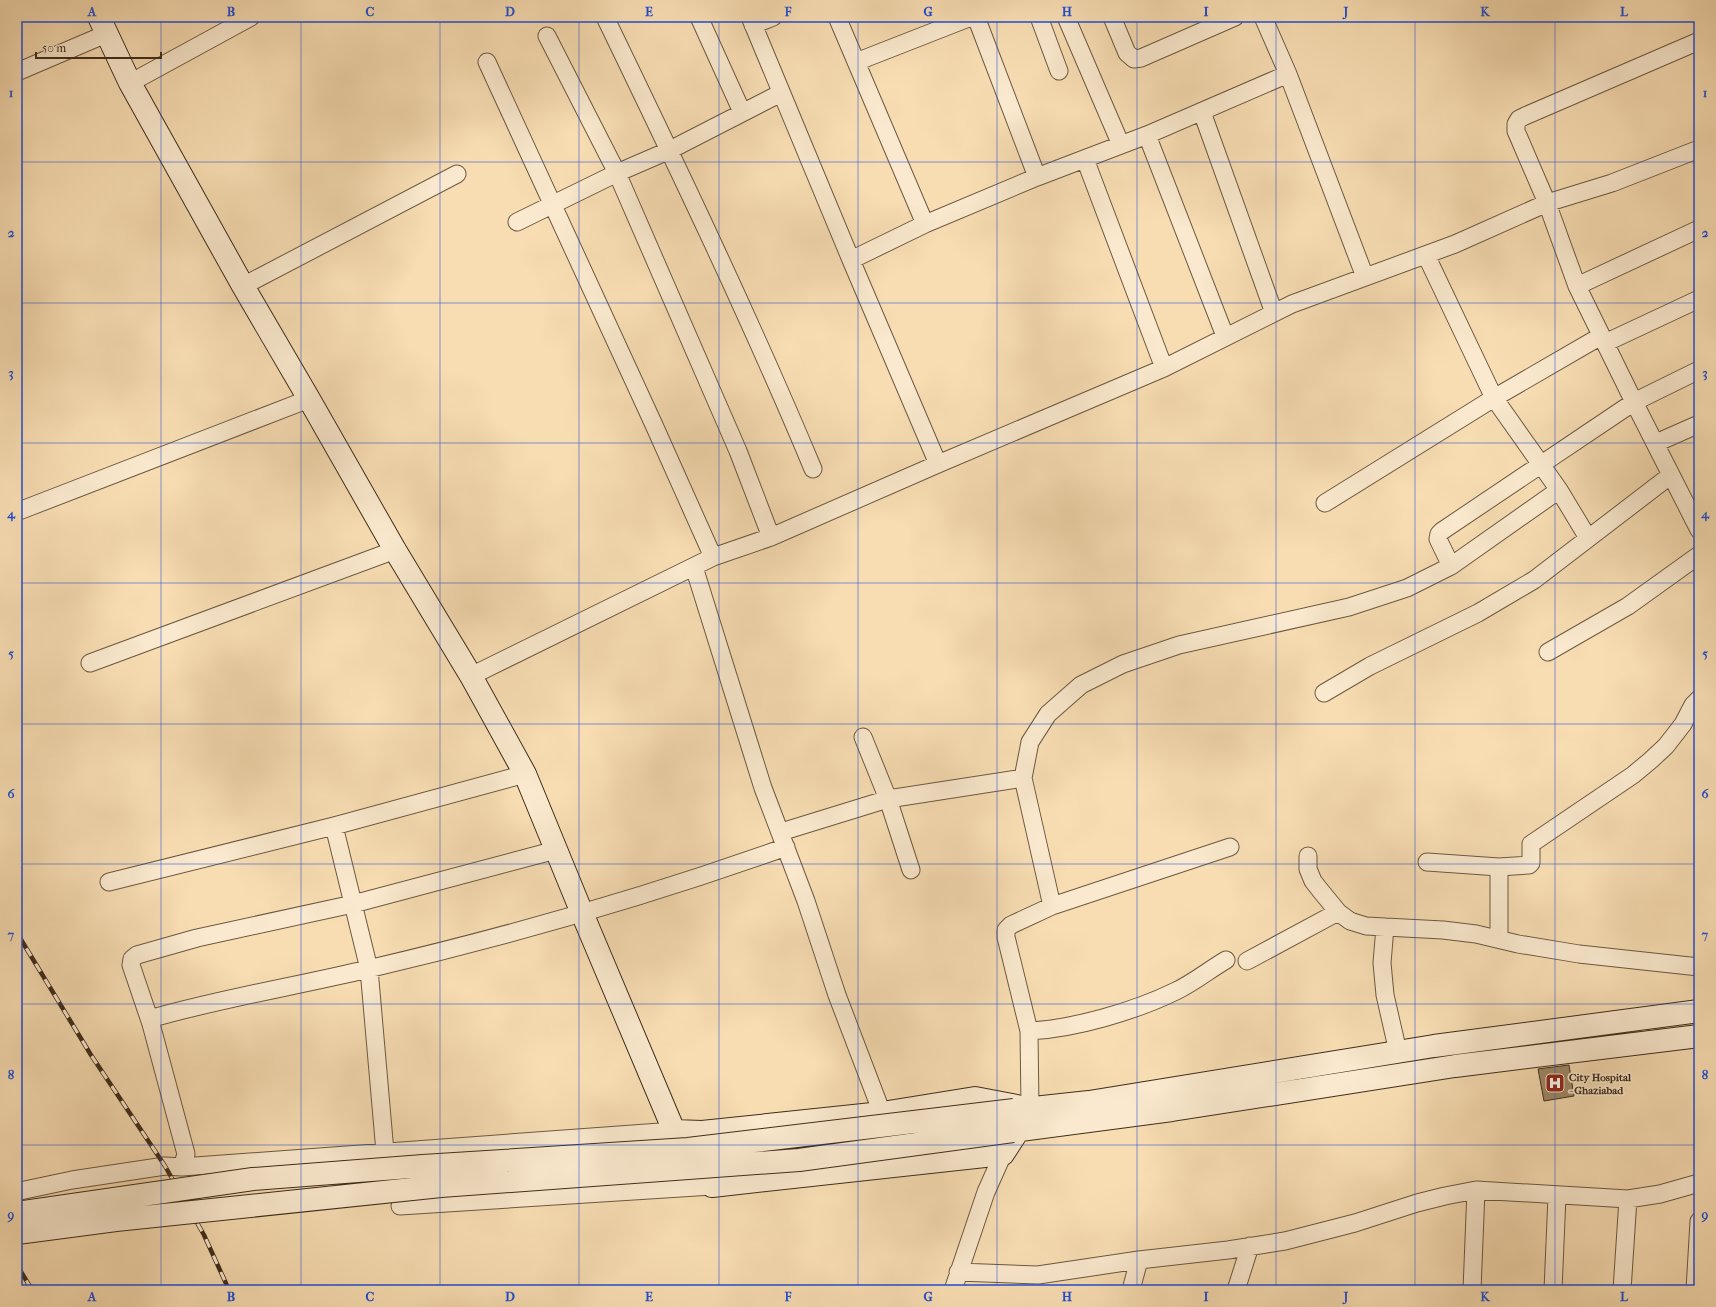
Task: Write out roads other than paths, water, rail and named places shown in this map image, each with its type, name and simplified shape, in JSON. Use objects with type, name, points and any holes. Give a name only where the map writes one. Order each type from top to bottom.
[{"type":"main road","points":[[102,25],[130,83],[242,286],[309,399],[395,550],[471,676],[525,774],[582,914],[674,1131],[712,1186],[1003,1154],[1019,1120]]},
{"type":"main road","points":[[17,1233],[116,1220],[441,1186],[799,1160],[1019,1120],[1089,1102],[1398,1052],[1699,1011]]},
{"type":"main road","points":[[18,1202],[252,1179],[423,1166],[688,1149],[1019,1120],[1172,1110],[1455,1066],[1699,1036]]},
{"type":"main road","points":[[674,1131],[702,1132],[882,1113],[975,1098],[1019,1120]]},
{"type":"street","points":[[130,83],[251,17]]},
{"type":"street","points":[[605,17],[670,150],[789,413],[812,469]]},
{"type":"street","points":[[699,17],[742,112]]},
{"type":"street","points":[[773,17],[751,21],[938,464]]},
{"type":"street","points":[[837,17],[925,224]]},
{"type":"street","points":[[856,62],[971,17]]},
{"type":"street","points":[[976,17],[1037,177]]},
{"type":"street","points":[[1039,17],[1059,71]]},
{"type":"street","points":[[1066,17],[1121,145]]},
{"type":"street","points":[[1112,17],[1127,53],[1134,58],[1141,58],[1235,17]]},
{"type":"street","points":[[1263,17],[1288,74],[1365,277]]},
{"type":"street","points":[[17,72],[102,25]]},
{"type":"street","points":[[547,36],[617,173],[738,451],[771,537]]},
{"type":"street","points":[[1699,41],[1519,119],[1516,124],[1516,130],[1546,203],[1577,286],[1699,530]]},
{"type":"street","points":[[488,62],[713,557]]},
{"type":"street","points":[[851,260],[925,224],[1037,177],[1147,135],[1288,74]]},
{"type":"street","points":[[517,222],[617,173],[670,150],[781,93]]},
{"type":"street","points":[[1202,112],[1274,313]]},
{"type":"street","points":[[1147,135],[1225,336]]},
{"type":"street","points":[[471,676],[713,557],[771,537],[1164,368],[1225,336],[1292,304],[1455,244],[1546,203],[1612,183],[1699,149]]},
{"type":"street","points":[[1086,159],[1164,368]]},
{"type":"street","points":[[242,286],[458,174]]},
{"type":"street","points":[[1577,286],[1699,229]]},
{"type":"street","points":[[1426,255],[1494,398],[1559,490],[1588,538]]},
{"type":"street","points":[[1325,503],[1494,398],[1603,339],[1699,299]]},
{"type":"street","points":[[1451,566],[1438,539],[1439,534],[1634,402],[1699,370]]},
{"type":"street","points":[[19,512],[309,399]]},
{"type":"street","points":[[1656,443],[1699,424]]},
{"type":"street","points":[[1324,693],[1370,666],[1478,613],[1534,580],[1671,475]]},
{"type":"street","points":[[1052,906],[1023,778],[1030,742],[1048,714],[1081,685],[1123,664],[1179,645],[1349,607],[1407,588],[1451,566],[1559,490]]},
{"type":"street","points":[[90,663],[395,550]]},
{"type":"street","points":[[1548,652],[1628,606],[1699,556]]},
{"type":"street","points":[[694,567],[763,788],[806,901],[837,995],[882,1113]]},
{"type":"street","points":[[1427,862],[1499,867],[1529,865],[1531,860],[1530,849],[1535,841],[1633,775],[1651,760],[1666,746],[1683,724],[1693,705],[1699,699]]},
{"type":"street","points":[[863,737],[888,799],[911,870]]},
{"type":"street","points":[[109,882],[334,826],[525,774]]},
{"type":"street","points":[[150,1021],[153,1018],[369,969],[582,914],[703,877],[783,840],[888,799],[1023,778]]},
{"type":"street","points":[[334,826],[369,969],[385,1152]]},
{"type":"street","points":[[1019,1120],[1031,1084],[1029,1031],[1006,937],[1006,930],[1017,921],[1052,906],[1230,847]]},
{"type":"street","points":[[182,1167],[186,1154],[150,1021],[131,965],[132,959],[137,955],[197,938],[353,904],[556,850]]},
{"type":"street","points":[[1308,856],[1308,869],[1313,881],[1338,912],[1350,921],[1366,926],[1443,930],[1476,934],[1518,944],[1579,954],[1699,967]]},
{"type":"street","points":[[1499,867],[1499,939]]},
{"type":"street","points":[[1247,961],[1338,912]]},
{"type":"street","points":[[1386,927],[1382,963],[1385,995],[1398,1052]]},
{"type":"street","points":[[1029,1031],[1061,1028],[1133,1009],[1177,991],[1226,960]]},
{"type":"street","points":[[18,1202],[72,1180],[165,1166],[182,1167],[674,1131]]},
{"type":"street","points":[[953,1290],[986,1192],[1003,1154]]},
{"type":"street","points":[[958,1272],[1038,1275],[1250,1246],[1301,1237],[1355,1223],[1417,1203],[1476,1190],[1510,1191],[1557,1196],[1628,1199],[1660,1194],[1699,1183]]},
{"type":"street","points":[[400,1206],[712,1186]]},
{"type":"street","points":[[1472,1290],[1476,1190]]},
{"type":"street","points":[[1553,1290],[1557,1196]]},
{"type":"street","points":[[1622,1290],[1628,1199]]},
{"type":"street","points":[[1695,1290],[1699,1221]]},
{"type":"street","points":[[1236,1290],[1250,1246]]},
{"type":"street","points":[[1131,1290],[1139,1260]]},
{"type":"railway","points":[[17,933],[91,1055],[165,1166],[204,1235],[229,1290]]},
{"type":"railway","points":[[17,1265],[32,1290]]},
{"type":"place","name":"City Hospital - Ghaziabad","points":[[1555,1083]]}]
